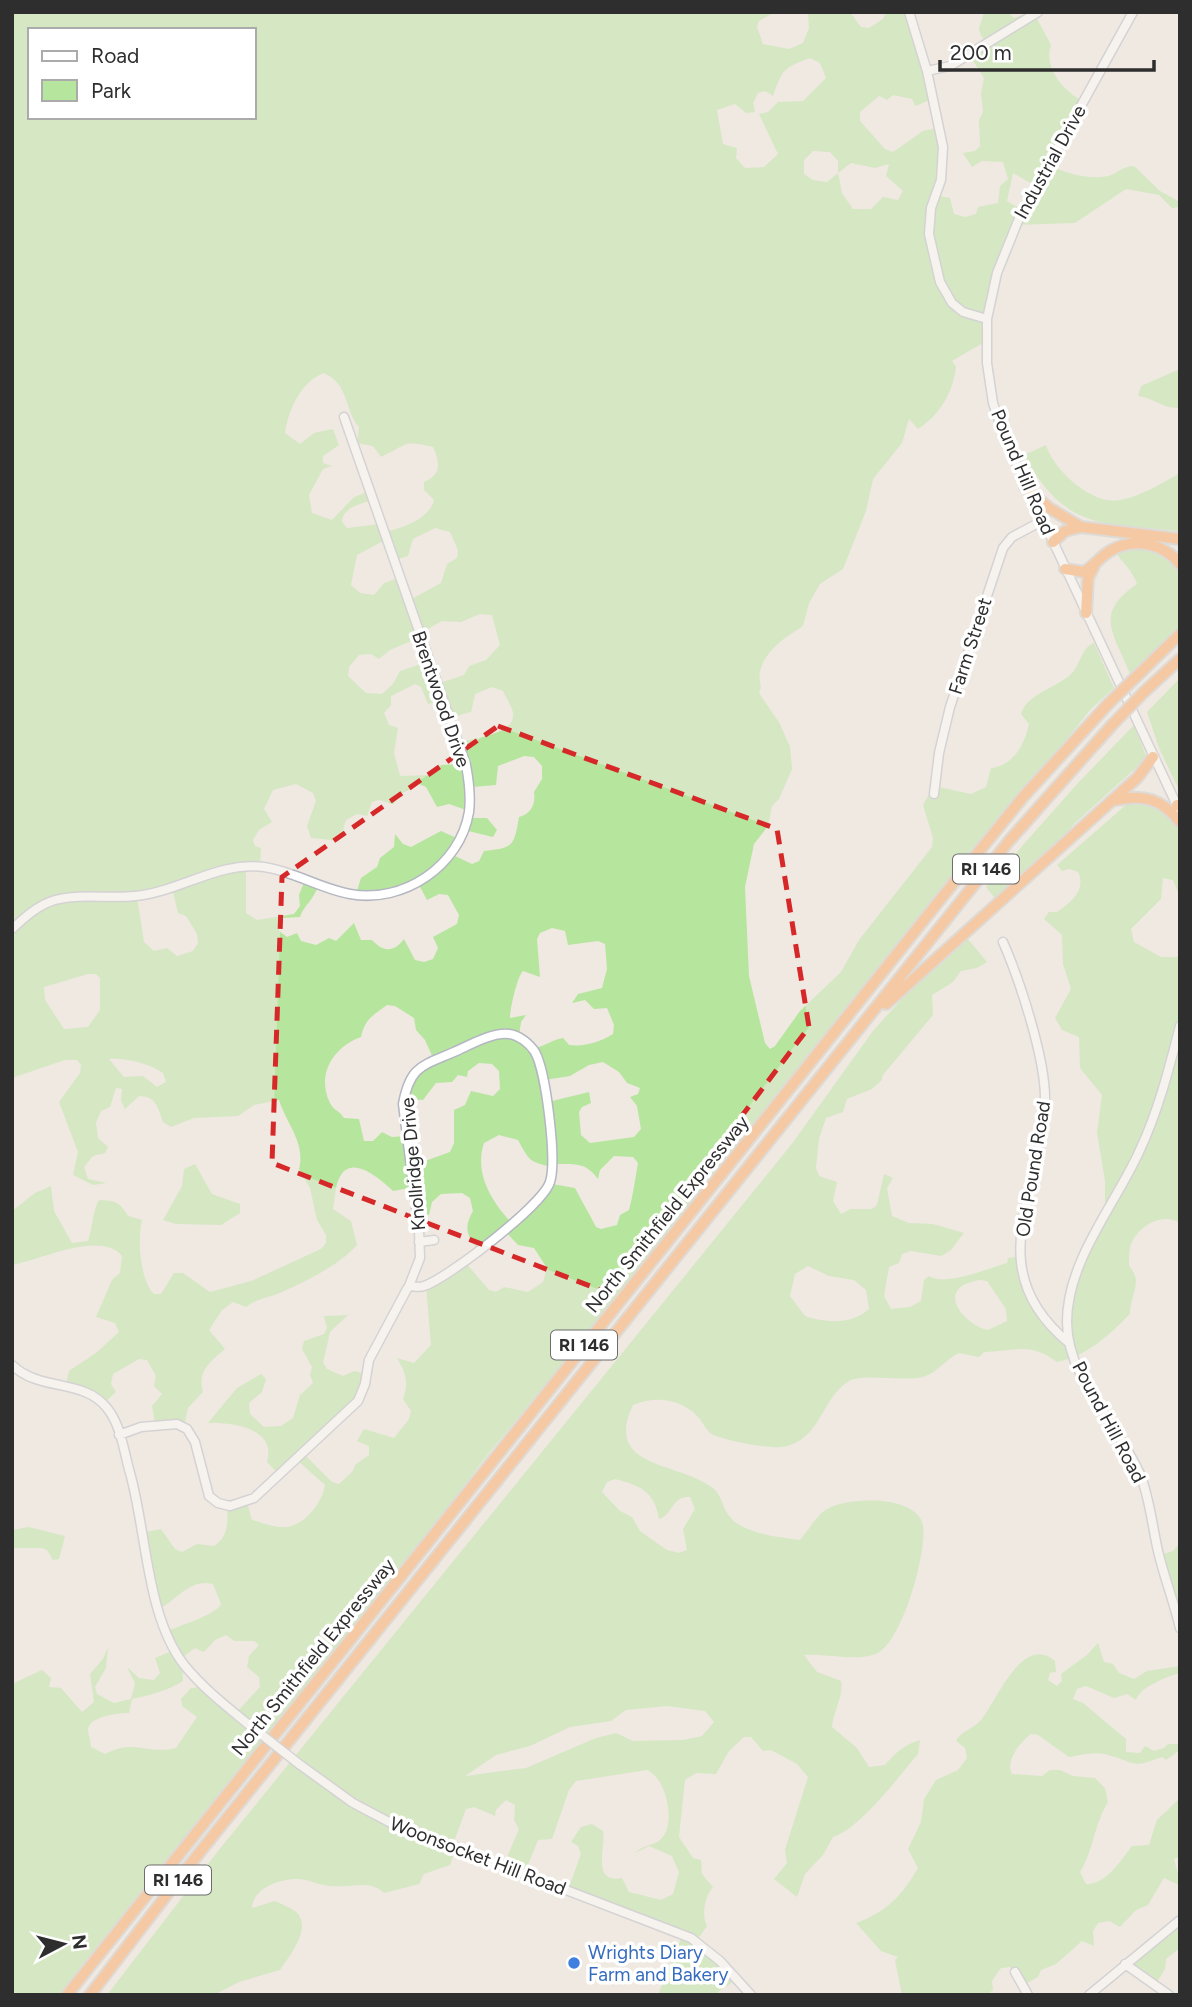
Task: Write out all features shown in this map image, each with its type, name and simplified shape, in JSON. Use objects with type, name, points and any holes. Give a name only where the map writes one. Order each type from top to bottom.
[{"type":"highway","points":[[1026,487],[1058,515],[1081,527],[1180,539]]},
{"type":"highway","points":[[1053,542],[1065,531],[1081,527]]},
{"type":"highway","points":[[1065,569],[1079,572],[1094,566],[1117,547],[1136,544],[1165,550],[1180,564]]},
{"type":"highway","points":[[1086,613],[1088,578],[1094,566]]},
{"type":"highway","name":"North Smithfield Expressway","points":[[67,1995],[1023,797],[1110,703],[1177,637],[1180,629]]},
{"type":"highway","name":"North Smithfield Expressway","points":[[90,1995],[188,1867],[1009,841],[1112,725],[1180,659]]},
{"type":"highway","points":[[868,1019],[1146,769],[1153,757]]},
{"type":"highway","points":[[1110,802],[1127,797],[1147,798],[1168,808],[1180,822]]},
{"type":"street","points":[[909,12],[927,71],[943,146],[941,180],[931,208],[929,234],[940,282],[952,303],[963,312],[987,319]]},
{"type":"street","points":[[927,71],[950,66],[1038,12]]},
{"type":"street","name":"Industrial Drive","points":[[987,319],[1008,240],[1133,12]]},
{"type":"street","name":"Pound Hill Road","points":[[987,319],[987,363],[993,403],[1026,487],[1179,808]]},
{"type":"street","name":"Brentwood Drive","points":[[12,929],[33,909],[55,900],[135,896],[237,867],[265,867],[352,895],[377,895],[398,891],[420,881],[451,854],[469,814],[471,793],[466,765],[344,417]]},
{"type":"street","name":"Farm Street","points":[[934,794],[939,753],[950,707],[1003,548],[1012,537],[1042,521]]},
{"type":"street","name":"Old Pound Road","points":[[1003,942],[1038,1050],[1044,1079],[1041,1131],[1022,1217],[1024,1278],[1039,1312],[1069,1343]]},
{"type":"street","name":"Pound Hill Road","points":[[1180,1026],[1159,1104],[1140,1152],[1080,1267],[1070,1296],[1067,1322],[1069,1343],[1078,1369],[1135,1463],[1144,1486],[1157,1551],[1180,1628]]},
{"type":"street","name":"Knollridge Drive","points":[[119,1435],[141,1427],[177,1423],[187,1429],[195,1442],[209,1496],[218,1503],[230,1506],[254,1498],[358,1401],[365,1384],[369,1360],[420,1258],[403,1104],[410,1077],[413,1071],[491,1037],[509,1034],[522,1039],[534,1049],[542,1069],[553,1166],[550,1184],[537,1203],[442,1276],[422,1287],[408,1286]]},
{"type":"street","points":[[419,1242],[434,1240]]},
{"type":"street","name":"Woonsocket Hill Road","points":[[12,1365],[32,1380],[87,1391],[106,1407],[119,1435],[141,1518],[157,1610],[165,1631],[184,1665],[248,1724],[345,1798],[389,1822],[691,1938],[720,1961],[751,1995]]},
{"type":"street","points":[[1089,1995],[1180,1920]]},
{"type":"street","points":[[1125,1964],[1169,1995]]},
{"type":"street","points":[[1015,1972],[1028,1995]]},
{"type":"highlighted area","points":[[498,726],[777,829],[809,1027],[608,1293],[272,1163],[282,877]]},
{"type":"green space","points":[[12,12],[775,12],[759,21],[757,27],[763,44],[789,49],[803,43],[809,28],[808,12],[850,12],[861,27],[869,28],[883,19],[886,12],[910,12],[933,99],[915,106],[912,99],[893,95],[887,100],[879,96],[860,112],[860,121],[885,149],[893,152],[923,131],[937,128],[940,145],[935,195],[950,198],[954,214],[965,217],[976,214],[978,207],[998,203],[1000,186],[1008,179],[1003,162],[982,161],[972,167],[963,153],[975,151],[980,146],[979,120],[983,112],[981,93],[984,78],[970,56],[987,45],[979,31],[984,12],[1008,12],[1014,18],[1030,12],[1035,15],[1051,45],[1050,62],[1057,78],[1069,92],[1083,101],[1049,164],[1086,177],[1108,176],[1134,166],[1160,191],[1180,202],[1179,207],[1172,208],[1159,195],[1126,189],[1075,223],[1016,225],[990,309],[988,340],[952,361],[956,367],[952,385],[933,417],[918,429],[909,419],[902,443],[873,479],[866,511],[843,569],[820,584],[809,603],[803,626],[777,645],[763,663],[759,693],[780,724],[790,747],[792,769],[779,799],[772,806],[768,826],[754,844],[745,887],[749,976],[765,1043],[770,1049],[800,1011],[841,972],[859,940],[932,847],[933,838],[923,805],[934,786],[971,794],[986,787],[991,768],[1012,758],[1024,739],[1029,724],[1021,714],[1024,707],[1072,673],[1086,649],[1094,643],[1114,688],[1091,709],[769,1111],[485,1458],[346,1642],[66,1995],[12,1995],[12,1684],[42,1670],[51,1678],[49,1687],[61,1688],[82,1712],[94,1702],[90,1674],[103,1659],[108,1647],[106,1668],[95,1687],[97,1694],[114,1703],[131,1699],[135,1683],[127,1667],[139,1678],[154,1680],[160,1673],[155,1658],[172,1651],[165,1632],[205,1616],[221,1604],[213,1584],[205,1583],[191,1587],[159,1609],[142,1533],[161,1529],[175,1549],[182,1552],[197,1544],[214,1546],[219,1542],[227,1528],[227,1505],[247,1503],[252,1520],[282,1527],[297,1524],[313,1510],[325,1485],[297,1460],[279,1475],[267,1462],[266,1442],[260,1435],[241,1426],[208,1423],[237,1388],[261,1374],[266,1379],[262,1392],[249,1403],[250,1414],[264,1427],[281,1426],[293,1418],[300,1395],[313,1383],[310,1375],[312,1367],[302,1349],[304,1341],[324,1334],[327,1328],[324,1316],[348,1315],[330,1332],[323,1363],[327,1369],[343,1376],[354,1371],[367,1374],[360,1399],[303,1453],[332,1482],[339,1484],[353,1471],[355,1465],[369,1455],[369,1446],[357,1441],[364,1429],[394,1438],[409,1419],[411,1411],[403,1399],[406,1378],[397,1358],[414,1363],[431,1345],[426,1286],[464,1261],[489,1290],[496,1292],[504,1287],[528,1292],[543,1282],[547,1268],[534,1248],[518,1245],[505,1231],[477,1249],[468,1230],[473,1211],[470,1198],[462,1193],[441,1194],[432,1202],[429,1215],[419,1216],[415,1187],[393,1191],[365,1170],[349,1168],[338,1181],[333,1209],[351,1221],[357,1245],[332,1266],[302,1283],[246,1307],[233,1302],[222,1310],[209,1330],[225,1349],[203,1373],[203,1392],[188,1408],[184,1426],[155,1423],[152,1406],[162,1394],[154,1386],[156,1376],[147,1360],[139,1359],[113,1374],[111,1384],[116,1392],[103,1404],[66,1385],[69,1371],[96,1353],[119,1332],[115,1323],[96,1317],[112,1280],[120,1273],[122,1256],[112,1249],[85,1246],[12,1265],[12,1211],[35,1193],[51,1186],[54,1211],[72,1243],[88,1241],[99,1200],[116,1203],[128,1216],[142,1220],[141,1259],[146,1280],[154,1294],[161,1294],[174,1273],[183,1273],[210,1292],[251,1281],[321,1249],[326,1243],[326,1235],[317,1220],[310,1188],[299,1169],[298,1142],[279,1100],[254,1105],[238,1116],[194,1118],[171,1127],[163,1122],[156,1104],[149,1098],[139,1096],[125,1109],[121,1101],[122,1089],[116,1088],[110,1107],[101,1111],[96,1123],[98,1138],[108,1147],[105,1153],[93,1156],[84,1167],[88,1179],[106,1183],[93,1185],[73,1175],[78,1152],[59,1102],[80,1073],[81,1065],[77,1060],[65,1060],[12,1078]],"holes":[[[810,58],[820,63],[826,78],[803,101],[778,102],[768,112],[759,114],[778,154],[764,167],[745,168],[736,158],[737,148],[723,144],[717,110],[735,104],[746,113],[755,112],[753,103],[758,93],[765,91],[773,96],[782,75],[794,64]],[[813,151],[830,152],[838,161],[838,173],[827,182],[813,180],[804,174],[804,160]],[[851,163],[875,168],[889,164],[886,176],[903,191],[898,200],[883,197],[871,209],[853,209],[842,193],[838,173]],[[1013,173],[1036,186],[1022,210],[1007,201]],[[324,373],[338,384],[359,427],[357,443],[373,446],[381,457],[406,444],[433,447],[438,468],[434,476],[424,482],[424,490],[434,500],[421,518],[385,532],[380,524],[347,528],[342,522],[345,513],[352,507],[371,500],[367,492],[354,497],[332,520],[312,513],[309,495],[323,469],[332,466],[323,463],[323,456],[339,445],[333,429],[314,433],[300,444],[285,433],[293,406],[309,383]],[[435,528],[450,532],[458,550],[457,558],[447,564],[441,583],[408,601],[398,578],[384,583],[374,595],[360,593],[351,585],[357,555],[385,540],[395,560],[408,556],[413,539]],[[480,614],[492,615],[500,645],[486,660],[469,666],[464,675],[440,683],[430,661],[400,671],[393,684],[382,694],[366,693],[348,676],[349,667],[359,655],[371,654],[379,659],[390,650],[421,637],[421,633],[442,621],[461,622]],[[415,684],[421,687],[428,704],[444,700],[453,717],[471,712],[475,694],[492,687],[503,691],[513,713],[512,720],[502,730],[461,742],[465,764],[439,765],[432,775],[400,776],[394,753],[398,728],[389,725],[384,713],[391,705],[391,696]],[[524,756],[534,757],[542,766],[542,779],[534,792],[530,811],[519,817],[514,840],[507,847],[484,851],[479,861],[472,864],[453,855],[459,839],[441,831],[411,847],[403,844],[395,834],[394,847],[380,858],[377,867],[361,878],[356,894],[399,891],[418,883],[427,900],[439,894],[448,895],[459,915],[457,924],[433,937],[438,948],[433,959],[424,962],[415,960],[404,939],[389,949],[372,940],[361,940],[354,923],[336,941],[329,938],[316,945],[301,941],[297,933],[287,937],[279,931],[278,924],[283,918],[300,917],[318,886],[305,880],[299,895],[300,906],[294,914],[257,920],[246,913],[246,868],[260,866],[261,848],[255,846],[253,840],[259,830],[272,822],[264,809],[273,790],[296,784],[313,793],[316,801],[307,826],[311,838],[332,840],[342,833],[346,820],[357,814],[367,816],[372,802],[379,800],[393,804],[402,793],[419,784],[426,787],[437,807],[449,804],[469,811],[472,787],[496,785],[498,766]],[[172,888],[178,913],[186,916],[197,934],[198,943],[193,951],[177,956],[167,948],[154,951],[144,942],[137,897]],[[552,928],[565,931],[568,945],[598,941],[605,944],[607,969],[602,988],[578,994],[572,1003],[585,1000],[594,1009],[607,1008],[614,1025],[613,1034],[587,1045],[569,1045],[563,1038],[535,1048],[519,1036],[521,1022],[526,1015],[510,1018],[513,1001],[523,971],[540,977],[537,939],[540,933]],[[88,974],[96,974],[100,978],[100,1010],[88,1027],[64,1029],[45,1000],[44,987]],[[387,1005],[395,1006],[414,1018],[416,1030],[425,1040],[434,1060],[407,1084],[407,1099],[423,1100],[436,1083],[452,1082],[458,1075],[467,1077],[468,1071],[479,1063],[492,1064],[499,1071],[500,1089],[493,1096],[471,1091],[465,1105],[454,1110],[454,1143],[450,1152],[425,1161],[412,1162],[406,1136],[392,1137],[382,1132],[373,1141],[364,1141],[359,1119],[344,1118],[331,1105],[326,1093],[326,1072],[335,1055],[361,1037],[365,1025]],[[109,1059],[123,1059],[151,1066],[163,1073],[166,1082],[157,1087],[143,1076],[124,1077]],[[603,1062],[619,1072],[627,1083],[640,1088],[638,1094],[630,1097],[637,1106],[641,1129],[634,1137],[590,1143],[581,1135],[579,1112],[582,1107],[591,1103],[589,1092],[548,1102],[545,1080],[570,1076],[589,1065]],[[499,1135],[518,1140],[534,1162],[552,1167],[555,1164],[580,1165],[589,1169],[598,1179],[600,1170],[614,1156],[633,1157],[638,1163],[629,1210],[620,1215],[617,1225],[601,1229],[596,1227],[575,1188],[552,1184],[511,1222],[491,1195],[481,1165],[484,1143]],[[226,1635],[234,1641],[254,1641],[259,1645],[249,1656],[247,1667],[259,1677],[260,1687],[236,1713],[203,1687],[191,1688],[181,1699],[182,1706],[197,1717],[176,1748],[156,1750],[125,1747],[105,1754],[91,1747],[88,1729],[94,1721],[106,1716],[129,1713],[132,1699],[165,1690],[183,1681],[182,1658],[195,1648],[204,1652],[215,1640]]]},
{"type":"green space","points":[[1180,369],[1180,408],[1168,407],[1138,396],[1141,386]]},
{"type":"green space","points":[[1046,445],[1057,465],[1075,484],[1086,492],[1109,500],[1136,496],[1180,473],[1180,539],[1177,531],[1106,523],[1070,510],[1054,497],[1024,455]]},
{"type":"green space","points":[[1146,543],[1180,564],[1180,628],[1130,674],[1114,635],[1111,615],[1123,595],[1137,584],[1114,550]]},
{"type":"green space","points":[[1180,678],[1180,792],[1159,748],[1147,712]]},
{"type":"green space","points":[[1134,725],[1147,758],[1075,823],[1038,867],[998,902],[986,887],[1078,783]]},
{"type":"green space","points":[[1127,804],[1165,807],[1180,826],[1180,897],[1173,880],[1163,878],[1161,899],[1131,929],[1134,942],[1161,957],[1177,957],[1180,951],[1180,1223],[1158,1220],[1143,1228],[1133,1240],[1129,1266],[1136,1283],[1130,1314],[1087,1350],[1057,1362],[1030,1350],[984,1352],[979,1357],[959,1353],[923,1377],[864,1378],[849,1381],[832,1398],[805,1437],[782,1447],[767,1447],[715,1436],[690,1410],[667,1400],[650,1400],[633,1405],[626,1426],[628,1441],[635,1452],[710,1486],[730,1517],[753,1531],[800,1540],[824,1511],[834,1506],[863,1501],[895,1503],[909,1508],[918,1516],[923,1526],[921,1557],[910,1598],[893,1636],[883,1649],[865,1657],[804,1655],[817,1672],[841,1681],[841,1692],[832,1727],[857,1748],[869,1767],[885,1765],[909,1744],[920,1740],[918,1754],[878,1801],[844,1832],[833,1837],[823,1855],[805,1874],[797,1897],[774,1879],[787,1863],[785,1850],[808,1777],[797,1764],[771,1750],[763,1751],[751,1737],[744,1737],[729,1751],[716,1774],[696,1773],[685,1780],[679,1837],[693,1858],[701,1860],[702,1874],[713,1887],[705,1906],[707,1926],[697,1940],[737,1979],[714,1995],[658,1995],[683,1934],[568,1890],[581,1854],[578,1846],[571,1842],[581,1827],[592,1824],[603,1831],[602,1863],[606,1875],[622,1878],[629,1892],[661,1900],[673,1894],[679,1872],[672,1856],[649,1846],[635,1853],[660,1840],[668,1824],[669,1814],[664,1792],[660,1782],[647,1770],[576,1781],[569,1790],[552,1839],[538,1840],[525,1872],[504,1864],[519,1829],[514,1820],[515,1805],[506,1800],[496,1810],[495,1816],[474,1807],[466,1809],[453,1844],[456,1848],[450,1865],[424,1874],[419,1884],[384,1893],[366,1885],[328,1886],[292,1879],[270,1885],[257,1894],[252,1908],[275,1901],[296,1912],[301,1918],[298,1942],[280,1970],[239,1982],[214,1995],[107,1995],[218,1851],[791,1145],[873,1031],[918,981],[967,938],[987,962],[977,968],[961,971],[953,982],[932,995],[933,1015],[882,1076],[882,1080],[872,1089],[847,1099],[843,1112],[826,1118],[819,1139],[816,1168],[819,1176],[837,1182],[833,1201],[841,1214],[851,1209],[872,1209],[877,1205],[884,1174],[893,1178],[887,1188],[892,1216],[909,1223],[933,1224],[964,1233],[951,1250],[941,1256],[911,1251],[902,1254],[899,1263],[889,1267],[884,1296],[891,1309],[910,1307],[921,1301],[924,1280],[929,1276],[936,1279],[956,1278],[1007,1263],[1008,1258],[1022,1256],[1033,1300],[1066,1339],[1071,1296],[1100,1224],[1105,1204],[1105,1181],[1097,1133],[1102,1095],[1080,1068],[1079,1037],[1062,1030],[1055,1018],[1071,989],[1063,964],[1062,935],[1044,919],[1049,912],[1057,912],[1072,900],[1080,885],[1078,872],[1069,869],[1062,871],[1057,865]],"holes":[[[808,1266],[829,1276],[854,1280],[866,1290],[869,1309],[855,1318],[838,1321],[805,1316],[790,1296],[795,1274]],[[978,1280],[987,1281],[1006,1309],[1007,1321],[988,1330],[968,1319],[961,1313],[955,1299],[956,1292],[964,1285]],[[615,1479],[639,1487],[650,1496],[659,1519],[664,1517],[679,1499],[690,1497],[695,1509],[683,1529],[687,1550],[679,1553],[667,1550],[640,1531],[632,1517],[620,1511],[602,1492],[607,1482]],[[667,1706],[705,1711],[714,1722],[702,1736],[683,1740],[633,1741],[616,1733],[596,1738],[526,1768],[465,1776],[496,1755],[530,1746],[570,1727],[611,1721],[626,1710]]]},
{"type":"green space","points":[[470,818],[487,818],[497,830],[493,837],[464,830]]},
{"type":"green space","points":[[195,1164],[212,1194],[240,1204],[240,1213],[221,1225],[176,1224],[163,1220],[182,1186],[184,1169]]},
{"type":"green space","points":[[29,1527],[65,1536],[59,1559],[53,1560],[47,1550],[42,1548],[12,1548],[12,1530]]},
{"type":"green space","points":[[1180,1543],[1180,1613],[1158,1556],[1173,1551]]},
{"type":"green space","points":[[1098,1643],[1104,1662],[1113,1664],[1119,1673],[1134,1679],[1147,1671],[1180,1666],[1180,1673],[1148,1687],[1136,1700],[1127,1694],[1114,1698],[1086,1686],[1077,1689],[1073,1699],[1083,1703],[1126,1739],[1126,1752],[1140,1753],[1145,1746],[1154,1751],[1168,1744],[1180,1744],[1180,1750],[1166,1760],[1162,1757],[1134,1764],[1098,1753],[1069,1757],[1038,1735],[1031,1734],[1018,1747],[1010,1769],[1012,1774],[1042,1776],[1050,1770],[1060,1770],[1073,1776],[1095,1778],[1105,1788],[1108,1802],[1080,1872],[1086,1884],[1106,1876],[1132,1846],[1149,1845],[1157,1820],[1180,1798],[1180,1857],[1174,1859],[1180,1882],[1177,1884],[1164,1878],[1148,1905],[1136,1910],[1120,1927],[1109,1921],[1098,1923],[1093,1931],[1094,1946],[1082,1941],[1056,1964],[1041,1970],[1038,1977],[1024,1985],[1010,1967],[1001,1968],[992,1981],[993,1990],[987,1995],[902,1995],[895,1960],[898,1957],[881,1951],[856,1923],[876,1914],[892,1902],[918,1868],[908,1849],[921,1822],[924,1799],[936,1780],[958,1770],[967,1758],[965,1748],[956,1741],[981,1720],[1021,1662],[1032,1656],[1043,1655],[1055,1661],[1056,1672],[1050,1673],[1048,1680],[1057,1686],[1062,1681],[1061,1674],[1087,1655]]},
{"type":"green space","points":[[1180,1920],[1180,1948],[1166,1959],[1165,1969],[1155,1985],[1127,1965]]},
{"type":"place","name":"Wrights Diary Farm and Bakery","points":[[574,1963]]}]
